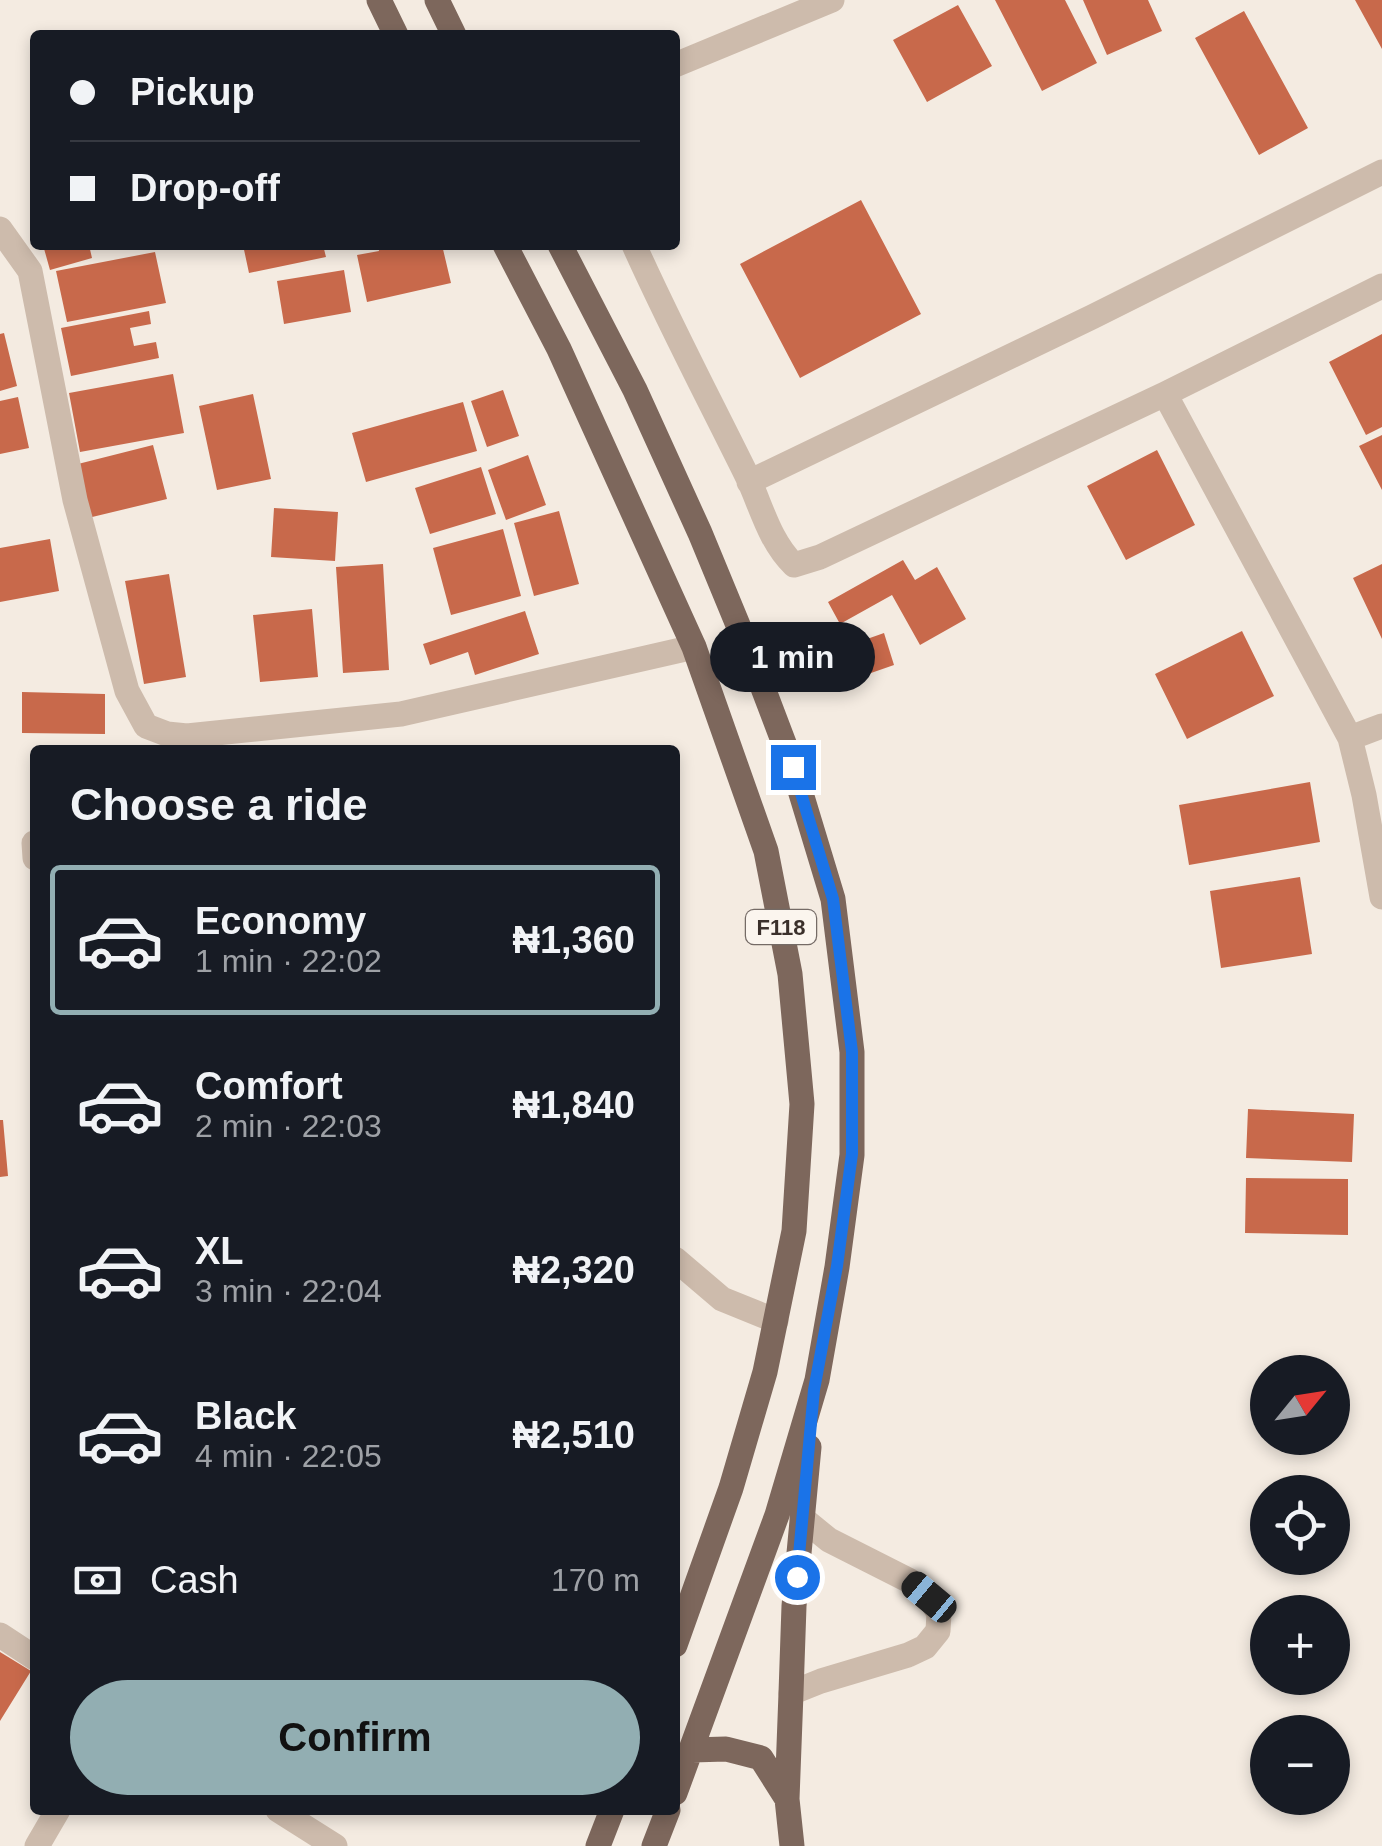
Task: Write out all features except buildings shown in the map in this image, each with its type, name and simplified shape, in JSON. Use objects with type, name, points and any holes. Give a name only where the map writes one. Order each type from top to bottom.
[{"type":"main road","points":[[379,0],[394,30]]},
{"type":"main road","points":[[437,0],[452,30]]},
{"type":"main road","name":"F118","points":[[508,250],[567,366],[694,647],[766,851],[790,974],[802,1104],[794,1231],[766,1372],[731,1488],[680,1632]]},
{"type":"main road","name":"F118","points":[[563,250],[635,390],[738,623],[793,767],[833,899],[852,1052],[852,1154],[814,1390],[776,1516],[680,1780]]},
{"type":"main road","points":[[792,1846],[786,1799],[794,1606],[814,1390]]},
{"type":"main road","points":[[692,1750],[726,1749],[760,1758],[786,1799]]},
{"type":"main road","points":[[598,1846],[610,1815]]},
{"type":"main road","points":[[654,1846],[666,1815]]},
{"type":"street","points":[[680,63],[832,0]]},
{"type":"street","points":[[750,482],[1382,172]]},
{"type":"street","points":[[0,229],[30,271],[75,500],[126,691],[146,726],[166,734],[187,736],[401,714],[694,647]]},
{"type":"street","points":[[636,250],[773,536],[794,564],[803,564],[1165,394],[1382,286]]},
{"type":"street","points":[[1165,394],[1350,738],[1382,897]]},
{"type":"street","points":[[1350,738],[1382,726]]},
{"type":"street","points":[[680,1263],[722,1299],[776,1321]]},
{"type":"street","points":[[790,1693],[908,1655],[925,1647],[938,1631],[939,1613],[929,1597],[910,1581],[829,1540],[802,1518]]},
{"type":"street","points":[[0,1636],[30,1655]]},
{"type":"street","points":[[37,1846],[55,1815]]},
{"type":"street","points":[[286,1815],[336,1846]]},
{"type":"route","points":[[793,767],[833,899],[852,1052],[852,1154],[814,1390],[797,1577]]}]
